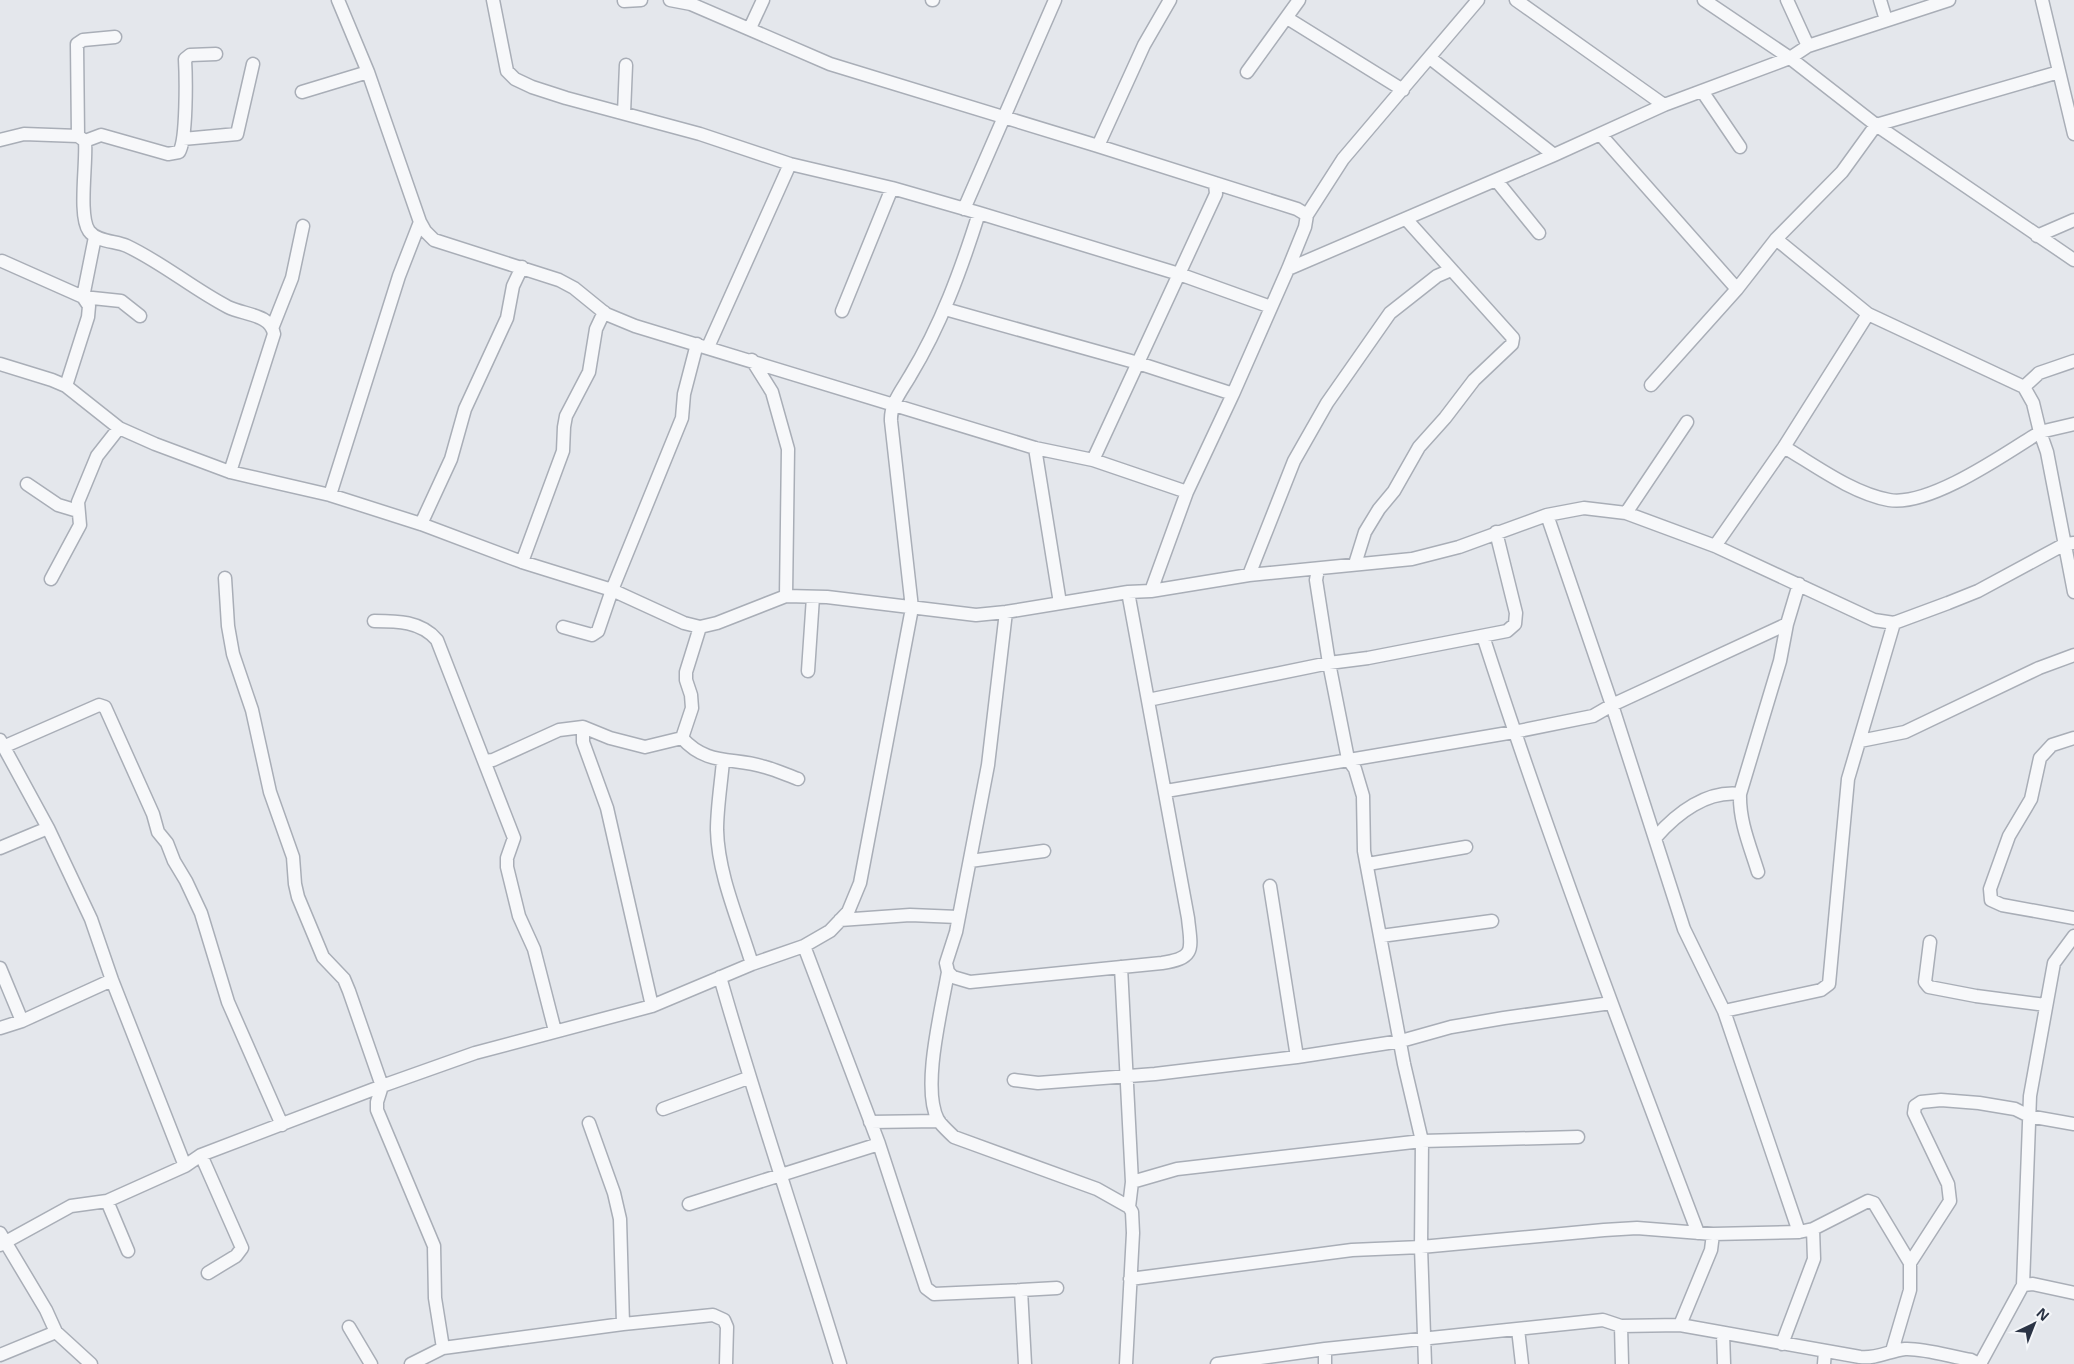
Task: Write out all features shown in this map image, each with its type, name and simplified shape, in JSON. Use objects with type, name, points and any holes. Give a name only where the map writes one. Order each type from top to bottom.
[{"type":"street","points":[[338,0],[368,72],[420,222],[425,231],[434,240],[522,267],[567,284],[605,313],[635,326],[894,403],[1035,448],[1093,460],[1187,492]]},
{"type":"street","points":[[494,0],[504,63],[507,71],[515,78],[566,98],[700,134],[790,164],[892,188],[979,213],[1179,274],[1272,306]]},
{"type":"street","points":[[624,1],[641,0]]},
{"type":"street","points":[[670,0],[691,4],[830,64],[1296,208],[1307,215]]},
{"type":"street","points":[[750,28],[763,0]]},
{"type":"street","points":[[964,209],[1055,0]]},
{"type":"street","points":[[1098,146],[1144,45],[1170,0]]},
{"type":"street","points":[[1247,72],[1299,0]]},
{"type":"street","points":[[1151,591],[1187,492],[1272,306],[1305,227],[1307,215],[1343,159],[1404,90],[1478,0]]},
{"type":"street","points":[[1516,0],[1664,105]]},
{"type":"street","points":[[1704,0],[1790,58],[1876,125],[2074,260]]},
{"type":"street","points":[[1787,0],[1808,46]]},
{"type":"street","points":[[1880,0],[1886,20]]},
{"type":"street","points":[[1288,269],[1554,155],[1664,105],[1790,58],[1808,46],[1949,0]]},
{"type":"street","points":[[2042,0],[2074,134]]},
{"type":"street","points":[[1287,18],[1404,90]]},
{"type":"street","points":[[115,37],[83,40],[77,44],[83,197],[88,229],[95,237],[126,246],[173,271],[228,307],[267,321],[273,326]]},
{"type":"street","points":[[0,140],[24,134],[81,139],[101,135],[173,154],[182,148],[185,59],[190,55],[216,54]]},
{"type":"street","points":[[1430,58],[1554,155]]},
{"type":"street","points":[[183,139],[237,134],[253,64]]},
{"type":"street","points":[[624,114],[626,65]]},
{"type":"street","points":[[302,92],[368,72]]},
{"type":"street","points":[[1651,384],[1737,289],[1776,239],[1842,172],[1876,125],[2059,72]]},
{"type":"street","points":[[1702,91],[1740,147]]},
{"type":"street","points":[[1600,134],[1737,289]]},
{"type":"street","points":[[563,627],[592,635],[596,634],[682,418],[684,394],[702,345],[790,164]]},
{"type":"street","points":[[1496,180],[1539,233]]},
{"type":"street","points":[[1093,460],[1216,194],[1215,183]]},
{"type":"street","points":[[842,311],[892,188]]},
{"type":"street","points":[[91,1364],[56,1332],[46,1310],[2,1240],[71,1206],[107,1202],[185,1166],[201,1156],[382,1086],[475,1053],[555,1030],[652,1006],[752,964],[804,946],[830,931],[848,912],[860,883],[912,608],[890,413],[924,353],[945,309],[979,213]]},
{"type":"street","points":[[1355,564],[1365,532],[1378,509],[1394,491],[1419,447],[1445,418],[1474,380],[1512,344],[1513,338],[1406,219]]},
{"type":"street","points":[[2037,236],[2074,220]]},
{"type":"street","points":[[330,495],[399,276],[420,222]]},
{"type":"street","points":[[230,472],[274,334],[273,326],[292,278],[304,226]]},
{"type":"street","points":[[66,386],[88,316],[89,306],[83,297],[95,237]]},
{"type":"street","points":[[1776,239],[1868,314],[2024,387],[2033,403],[2047,452],[2069,544],[2074,592]]},
{"type":"street","points":[[2,261],[83,297],[121,301],[140,316]]},
{"type":"street","points":[[421,524],[451,459],[466,409],[508,318],[513,286],[522,267]]},
{"type":"street","points":[[1249,575],[1294,461],[1327,403],[1390,313],[1436,276],[1451,270]]},
{"type":"street","points":[[945,309],[1138,363],[1233,394]]},
{"type":"street","points":[[522,562],[563,451],[566,416],[588,372],[596,329],[605,313]]},
{"type":"street","points":[[1715,546],[1784,447],[1868,314]]},
{"type":"street","points":[[752,360],[772,392],[788,449],[786,596]]},
{"type":"street","points":[[2024,387],[2039,373],[2074,362]]},
{"type":"street","points":[[0,364],[66,386],[119,428],[154,444],[230,472],[330,495],[421,524],[522,562],[612,590],[684,623],[700,627],[716,623],[786,596],[813,597],[976,615],[1060,604],[1128,592],[1151,591],[1249,575],[1412,559],[1459,547],[1547,515],[1584,508],[1626,513],[1715,546],[1874,620],[1894,623],[1978,590],[2069,544]]},
{"type":"street","points":[[1626,513],[1687,422]]},
{"type":"street","points":[[1784,447],[1863,492],[1891,500],[1935,492],[1978,472],[2040,432],[2074,424]]},
{"type":"street","points":[[51,579],[80,525],[78,502],[97,456],[119,428]]},
{"type":"street","points":[[1035,448],[1060,604]]},
{"type":"street","points":[[27,484],[58,505],[78,511]]},
{"type":"street","points":[[1547,515],[1656,837],[1660,857],[1684,929],[1724,1011],[1799,1232]]},
{"type":"street","points":[[1148,700],[1507,631],[1515,624],[1516,613],[1496,532]]},
{"type":"street","points":[[1318,569],[1316,580],[1329,664],[1348,759],[1355,769],[1363,796],[1364,851],[1368,864],[1404,1064],[1422,1141],[1423,1340],[1425,1364]]},
{"type":"street","points":[[225,578],[228,626],[233,654],[252,710],[270,792],[293,857],[298,897],[323,957],[344,979],[382,1086],[376,1102],[377,1110],[434,1246],[435,1298],[443,1348]]},
{"type":"street","points":[[1758,872],[1744,828],[1740,807],[1740,794],[1780,661],[1786,624],[1799,584]]},
{"type":"street","points":[[948,972],[954,977],[970,982],[1180,960],[1188,956],[1191,947],[1188,918],[1128,592]]},
{"type":"street","points":[[808,670],[813,597]]},
{"type":"street","points":[[1006,612],[988,765],[956,932],[946,962],[948,972],[933,1062],[934,1103],[939,1121],[954,1137],[1097,1189],[1128,1206],[1132,1212],[1134,1233],[1126,1364]]},
{"type":"street","points":[[374,621],[399,621],[417,625],[431,633],[437,640],[514,838],[507,858],[508,867],[519,916],[534,949],[555,1030]]},
{"type":"street","points":[[1724,1011],[1822,990],[1829,984],[1832,974],[1834,920],[1848,779],[1894,623]]},
{"type":"street","points":[[1166,791],[1514,732],[1593,716],[1612,705],[1786,624]]},
{"type":"street","points":[[682,738],[692,708],[686,672],[700,627]]},
{"type":"street","points":[[1483,636],[1514,732],[1611,1003],[1698,1233]]},
{"type":"street","points":[[1860,741],[1905,732],[2039,668],[2074,655]]},
{"type":"street","points":[[185,1166],[112,980],[91,919],[48,828],[2,744],[99,705],[105,707],[153,814],[158,832],[167,843],[174,861],[202,913],[214,962],[228,1002],[282,1125]]},
{"type":"street","points":[[484,761],[493,760],[559,730],[583,727],[610,738],[645,747],[682,738]]},
{"type":"street","points":[[583,727],[583,742],[607,808],[641,949],[652,1006]]},
{"type":"street","points":[[682,738],[695,752],[723,761],[765,767],[798,779]]},
{"type":"street","points":[[2074,738],[2052,745],[2040,758],[2031,799],[2009,836],[1990,889],[1991,900],[2002,905],[2074,918]]},
{"type":"street","points":[[723,761],[717,831],[720,853],[730,894],[752,964]]},
{"type":"street","points":[[1656,837],[1668,823],[1694,804],[1715,795],[1740,794]]},
{"type":"street","points":[[0,848],[48,828]]},
{"type":"street","points":[[1368,864],[1466,848]]},
{"type":"street","points":[[970,860],[1044,851]]},
{"type":"street","points":[[1270,886],[1297,1057]]},
{"type":"street","points":[[840,920],[910,915],[958,917]]},
{"type":"street","points":[[1381,936],[1492,921]]},
{"type":"street","points":[[1217,1364],[1325,1349],[1603,1320],[1621,1326],[1680,1325],[1782,1344],[1873,1358],[1892,1351],[1908,1349],[1971,1360],[1979,1364],[2023,1285],[2029,1116],[2054,963],[2074,936]]},
{"type":"street","points":[[1930,942],[1925,982],[1929,987],[1976,996],[2046,1005]]},
{"type":"street","points":[[804,946],[879,1144],[926,1288],[934,1294],[1058,1288]]},
{"type":"street","points":[[1121,967],[1132,1182],[1128,1206]]},
{"type":"street","points":[[0,968],[22,1021]]},
{"type":"street","points":[[720,978],[748,1078],[782,1174],[840,1364]]},
{"type":"street","points":[[0,1028],[22,1021],[112,980]]},
{"type":"street","points":[[1014,1080],[1038,1083],[1126,1076],[1297,1057],[1401,1040],[1451,1027],[1495,1019],[1611,1003]]},
{"type":"street","points":[[663,1109],[748,1078]]},
{"type":"street","points":[[1910,1263],[1950,1201],[1948,1184],[1914,1113],[1915,1106],[1921,1102],[1941,1100],[1979,1103],[2015,1109],[2029,1116],[2074,1124]]},
{"type":"street","points":[[870,1122],[939,1121]]},
{"type":"street","points":[[589,1122],[614,1193],[620,1219],[623,1324]]},
{"type":"street","points":[[1132,1182],[1177,1169],[1422,1141],[1578,1137]]},
{"type":"street","points":[[689,1204],[879,1144]]},
{"type":"street","points":[[201,1156],[242,1248],[236,1256],[208,1273]]},
{"type":"street","points":[[1130,1279],[1352,1250],[1422,1247],[1637,1228],[1713,1234],[1799,1232],[1813,1229],[1856,1208],[1860,1203],[1868,1201],[1874,1203],[1910,1263],[1910,1290],[1892,1351]]},
{"type":"street","points":[[107,1202],[128,1251]]},
{"type":"street","points":[[1782,1344],[1814,1259],[1813,1229]]},
{"type":"street","points":[[1680,1325],[1711,1250],[1713,1234]]},
{"type":"street","points":[[2023,1285],[2032,1284],[2074,1292]]},
{"type":"street","points":[[1021,1290],[1025,1364]]},
{"type":"street","points":[[412,1364],[443,1348],[707,1315],[724,1320],[727,1327],[726,1364]]},
{"type":"street","points":[[1621,1326],[1622,1364]]},
{"type":"street","points":[[348,1327],[371,1364]]},
{"type":"street","points":[[1518,1329],[1522,1364]]},
{"type":"street","points":[[0,1356],[56,1332]]},
{"type":"street","points":[[1723,1333],[1724,1364]]},
{"type":"street","points":[[1325,1349],[1325,1364]]},
{"type":"street","points":[[1824,1364],[1825,1351]]}]
